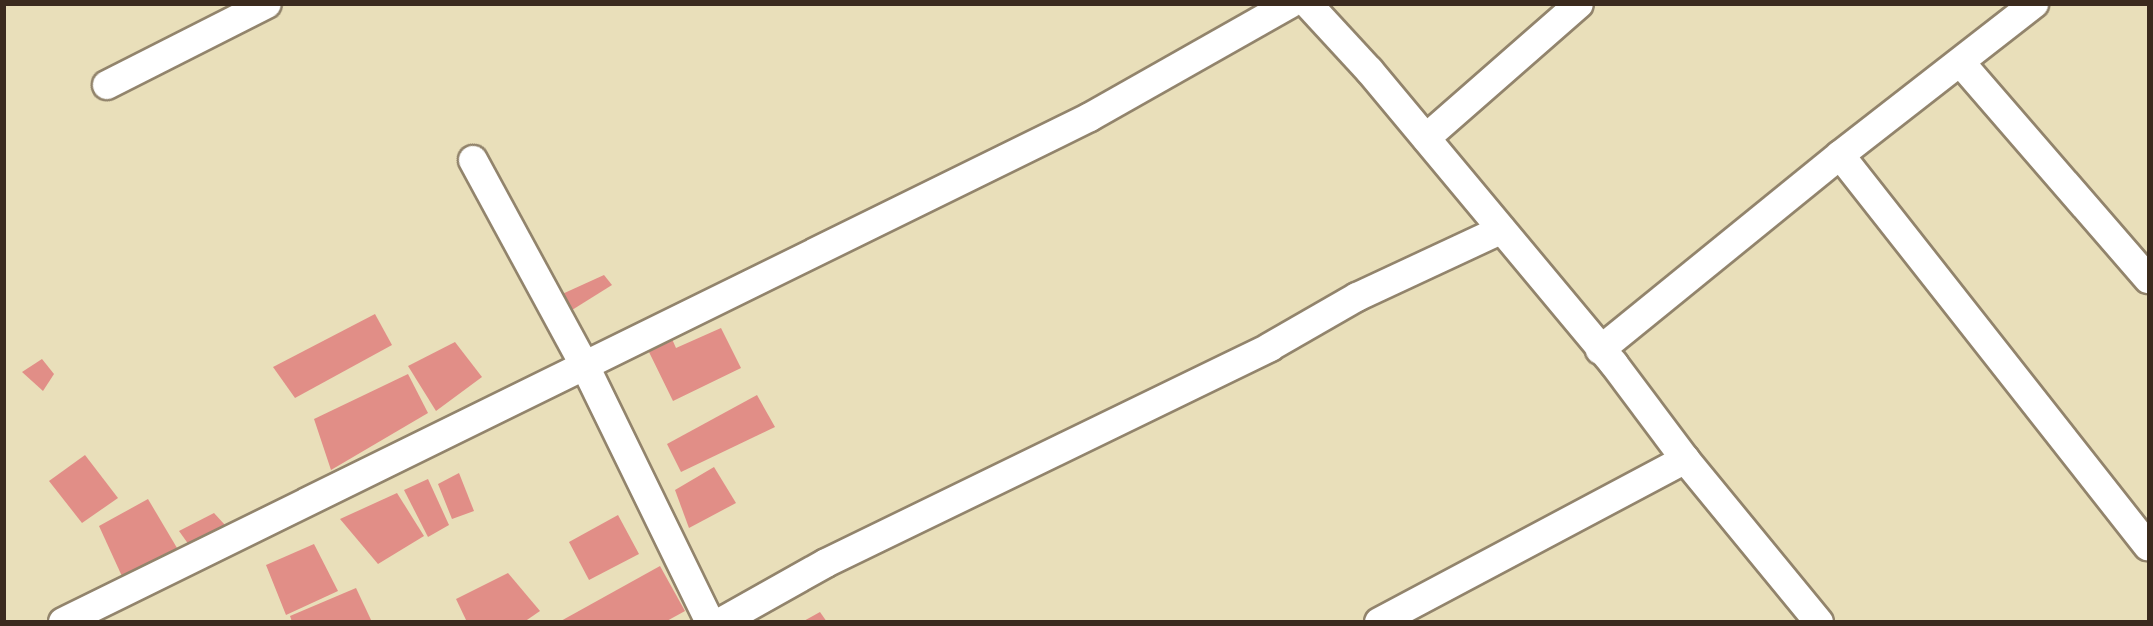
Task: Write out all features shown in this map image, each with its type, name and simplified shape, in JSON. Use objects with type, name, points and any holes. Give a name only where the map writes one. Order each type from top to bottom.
[{"type":"street","points":[[107,85],[267,4]]},
{"type":"street","points":[[63,621],[1090,117],[1290,4]]},
{"type":"street","points":[[1308,4],[1426,138],[1819,621]]},
{"type":"street","points":[[1426,138],[1579,4]]},
{"type":"street","points":[[1600,350],[1840,155],[2034,4]]},
{"type":"street","points":[[1961,63],[2148,279]]},
{"type":"street","points":[[1840,155],[2148,546]]},
{"type":"street","points":[[473,160],[585,366],[710,621]]},
{"type":"street","points":[[721,621],[826,563],[1270,347],[1357,297],[1502,230]]},
{"type":"street","points":[[1379,621],[1685,459]]},
{"type":"building","points":[[604,275],[612,285],[572,310],[560,295]]},
{"type":"building","points":[[375,314],[392,345],[295,398],[273,367]]},
{"type":"building","points":[[721,328],[741,368],[673,401],[648,350],[672,339],[676,348]]},
{"type":"building","points":[[455,342],[482,377],[436,411],[408,366]]},
{"type":"building","points":[[42,359],[54,374],[43,391],[22,372]]},
{"type":"building","points":[[408,374],[428,413],[331,470],[314,419]]},
{"type":"building","points":[[757,395],[775,427],[681,472],[667,444]]},
{"type":"building","points":[[85,455],[118,498],[82,523],[49,481]]},
{"type":"building","points":[[714,467],[736,503],[689,528],[675,490]]},
{"type":"building","points":[[459,473],[474,511],[452,519],[438,484]]},
{"type":"building","points":[[428,479],[449,525],[428,537],[404,490]]},
{"type":"building","points":[[397,493],[424,536],[378,564],[340,519]]},
{"type":"building","points":[[148,499],[180,553],[126,585],[99,526]]},
{"type":"building","points":[[214,513],[225,525],[189,545],[179,531]]},
{"type":"building","points":[[618,515],[639,554],[589,580],[569,542]]},
{"type":"building","points":[[314,544],[338,591],[286,615],[266,565]]},
{"type":"building","points":[[660,566],[685,611],[665,622],[559,622]]},
{"type":"building","points":[[508,573],[540,611],[524,622],[467,622],[456,599]]},
{"type":"building","points":[[356,588],[372,622],[292,622],[290,616]]},
{"type":"building","points":[[820,612],[827,622],[802,622]]}]
